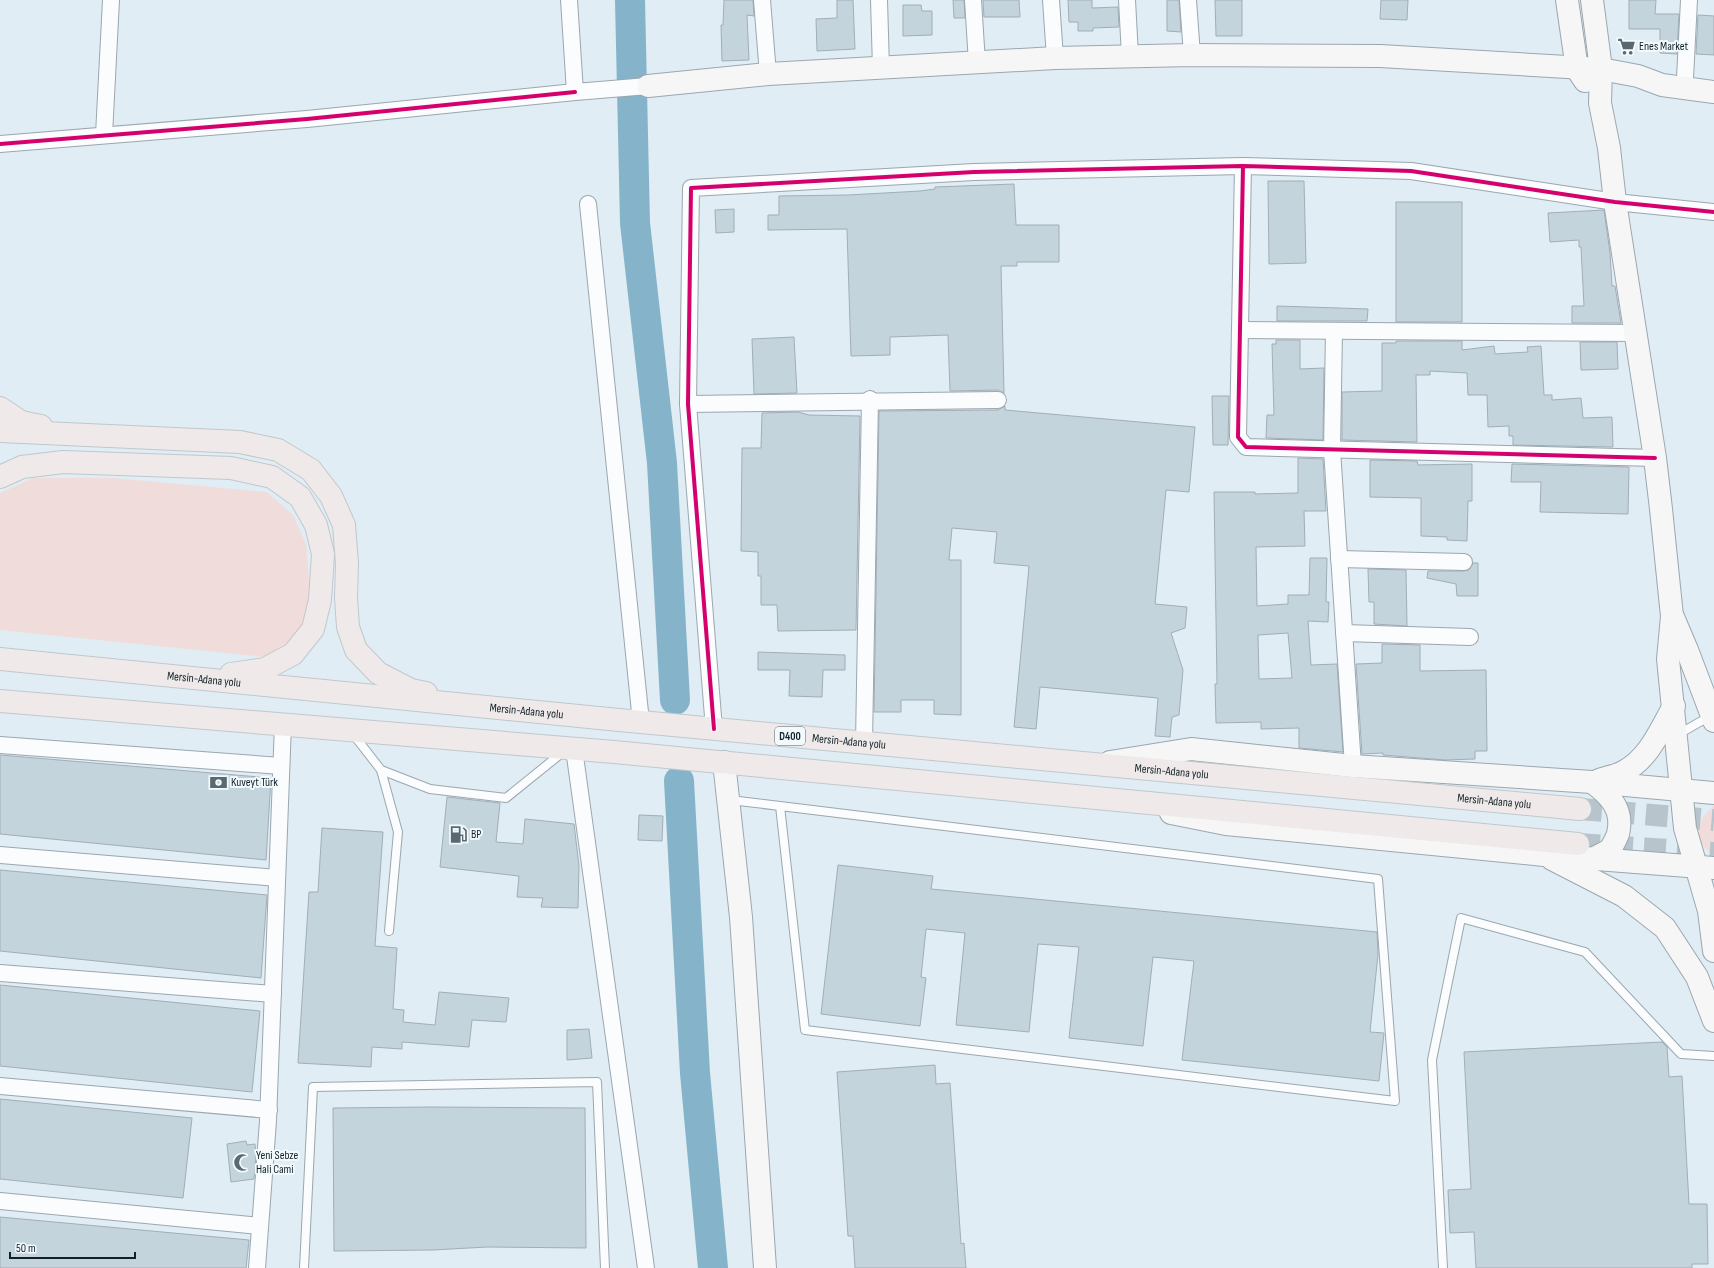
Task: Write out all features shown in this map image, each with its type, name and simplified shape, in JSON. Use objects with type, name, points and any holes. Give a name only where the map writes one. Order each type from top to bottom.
[{"type":"highway","points":[[0,408],[21,422],[86,435]]},
{"type":"highway","points":[[0,431],[240,442],[278,450],[311,470],[331,496],[344,525],[348,627],[356,650],[378,673],[411,690],[469,701],[619,720]]},
{"type":"highway","points":[[0,477],[22,467],[63,462],[231,468],[272,477],[300,497],[316,525],[323,554],[320,600],[313,629],[293,654],[265,668],[233,675],[0,659]]},
{"type":"highway","name":"Mersin-Adana yolu","points":[[0,659],[619,720],[1580,809]]},
{"type":"highway","points":[[0,701],[570,748],[1578,844]]},
{"type":"main road","points":[[1567,0],[1577,69],[1600,103]]},
{"type":"main road","points":[[1592,0],[1601,69],[1600,103],[1609,148],[1655,458],[1672,616],[1668,659],[1674,706],[1664,742],[1681,790],[1685,828],[1705,867],[1714,951]]},
{"type":"main road","points":[[648,86],[768,74],[1055,58],[1192,55],[1380,56],[1577,69],[1601,69],[1638,76],[1662,85],[1714,92]]},
{"type":"main road","points":[[1638,76],[1661,75],[1714,82]]},
{"type":"main road","points":[[1672,616],[1713,717]]},
{"type":"main road","points":[[1592,782],[1624,772],[1664,742],[1674,706]]},
{"type":"main road","points":[[1093,764],[1191,749],[1353,766],[1592,782],[1714,793]]},
{"type":"main road","points":[[724,762],[741,917],[764,1268]]},
{"type":"main road","points":[[1592,782],[1606,792],[1614,802],[1619,813],[1620,826],[1610,849],[1595,858]]},
{"type":"main road","points":[[1090,797],[1226,824],[1544,855],[1705,867]]},
{"type":"main road","points":[[1544,855],[1624,896],[1664,928],[1697,977],[1714,1021]]},
{"type":"street","points":[[104,135],[112,0]]},
{"type":"street","points":[[569,0],[575,92]]},
{"type":"street","points":[[762,0],[768,74]]},
{"type":"street","points":[[879,0],[881,68]]},
{"type":"street","points":[[973,0],[976,63]]},
{"type":"street","points":[[1051,0],[1055,58]]},
{"type":"street","points":[[1127,0],[1130,56]]},
{"type":"street","points":[[1188,0],[1192,55]]},
{"type":"street","points":[[1685,78],[1690,0]]},
{"type":"street","points":[[0,144],[307,119],[648,86]]},
{"type":"street","points":[[1243,166],[1238,437],[1246,447],[1655,458]]},
{"type":"street","points":[[714,729],[688,404],[691,188],[974,172],[1243,166],[1411,171],[1616,202],[1714,212]]},
{"type":"street","points":[[588,204],[642,722]]},
{"type":"street","points":[[1240,330],[1636,333]]},
{"type":"street","points":[[1334,331],[1332,450],[1353,766]]},
{"type":"street","points":[[688,404],[870,400],[998,400]]},
{"type":"street","points":[[864,742],[870,400]]},
{"type":"street","points":[[1339,559],[1464,562]]},
{"type":"street","points":[[1344,633],[1470,637]]},
{"type":"street","points":[[257,1268],[269,1110],[283,724]]},
{"type":"street","points":[[0,745],[281,766]]},
{"type":"street","points":[[570,748],[646,1268]]},
{"type":"street","points":[[0,855],[277,878]]},
{"type":"street","points":[[0,973],[273,994]]},
{"type":"street","points":[[0,1086],[269,1110]]},
{"type":"street","points":[[0,1201],[260,1226]]},
{"type":"lane","points":[[1664,742],[1713,717]]},
{"type":"lane","points":[[350,730],[381,770],[398,832],[389,931]]},
{"type":"lane","points":[[381,770],[430,789],[506,798],[570,748]]},
{"type":"lane","points":[[728,799],[1378,879],[1395,1101],[804,1030],[780,806]]},
{"type":"lane","points":[[1443,1268],[1432,1060],[1461,918],[1585,952],[1680,1054],[1714,1056]]},
{"type":"lane","points":[[304,1268],[313,1087],[597,1082],[605,1268]]},
{"type":"shaded area","points":[[33,478],[113,478],[267,492],[293,515],[306,544],[310,591],[299,635],[265,657],[0,630],[0,493]]},
{"type":"shaded area","points":[[1714,806],[1714,855],[1702,844],[1699,837],[1699,831],[1703,818]]},
{"type":"building","points":[[724,0],[753,0],[754,16],[747,15],[749,60],[722,61],[721,25],[723,25]]},
{"type":"building","points":[[837,0],[853,0],[855,49],[817,51],[816,19],[837,18]]},
{"type":"building","points":[[953,0],[964,0],[965,18],[954,18]]},
{"type":"building","points":[[983,0],[1019,0],[1020,17],[984,17]]},
{"type":"building","points":[[1068,0],[1092,0],[1092,8],[1118,7],[1119,27],[1093,28],[1093,31],[1078,31],[1078,22],[1069,22]]},
{"type":"building","points":[[1167,0],[1179,0],[1181,32],[1167,31]]},
{"type":"building","points":[[1215,0],[1242,0],[1242,36],[1216,36]]},
{"type":"building","points":[[1381,0],[1408,0],[1407,20],[1380,19]]},
{"type":"building","points":[[1629,0],[1656,0],[1655,14],[1679,14],[1677,54],[1660,53],[1660,29],[1629,29]]},
{"type":"building","points":[[903,5],[921,5],[922,11],[932,11],[932,35],[903,36]]},
{"type":"building","points":[[1698,15],[1714,16],[1714,55],[1696,54]]},
{"type":"building","points":[[1268,181],[1304,181],[1306,263],[1269,264]]},
{"type":"building","points":[[1014,184],[1016,225],[1059,225],[1059,262],[1017,262],[1017,266],[1001,266],[1004,393],[998,390],[950,391],[948,335],[890,337],[890,355],[851,356],[847,229],[768,230],[768,215],[779,215],[779,196],[848,195],[920,191],[935,189],[935,187]]},
{"type":"building","points":[[1396,202],[1462,202],[1462,322],[1396,322]]},
{"type":"building","points":[[734,209],[734,232],[716,233],[715,210]]},
{"type":"building","points":[[1604,210],[1610,253],[1612,286],[1615,286],[1621,323],[1572,323],[1572,306],[1584,306],[1581,247],[1579,247],[1579,240],[1550,242],[1548,213]]},
{"type":"building","points":[[1277,306],[1368,309],[1367,321],[1277,321]]},
{"type":"building","points":[[794,337],[797,393],[754,394],[752,339]]},
{"type":"building","points":[[1276,340],[1300,340],[1300,369],[1324,368],[1323,440],[1266,438],[1267,415],[1274,415],[1272,344],[1276,344]]},
{"type":"building","points":[[1396,341],[1462,341],[1462,350],[1494,346],[1495,354],[1528,352],[1527,347],[1541,346],[1544,395],[1552,395],[1552,400],[1581,398],[1583,418],[1612,417],[1613,447],[1513,445],[1513,436],[1509,436],[1509,426],[1488,427],[1487,395],[1468,395],[1467,373],[1430,371],[1430,375],[1416,375],[1417,442],[1342,440],[1342,392],[1382,391],[1382,343],[1396,343]]},
{"type":"building","points":[[1580,342],[1617,342],[1618,369],[1581,370]]},
{"type":"building","points":[[1212,396],[1229,396],[1228,445],[1213,445]]},
{"type":"building","points":[[1005,406],[1005,410],[1195,427],[1189,492],[1166,490],[1155,604],[1187,607],[1185,628],[1171,633],[1183,670],[1179,715],[1172,717],[1170,737],[1155,736],[1158,698],[1040,687],[1036,729],[1014,727],[1029,566],[994,563],[997,532],[952,528],[949,560],[961,560],[961,715],[934,714],[934,700],[901,700],[901,712],[874,712],[879,411],[998,410]]},
{"type":"building","points":[[798,412],[809,415],[860,416],[856,630],[778,631],[777,605],[761,605],[761,576],[758,576],[758,552],[741,551],[742,448],[761,448],[762,413]]},
{"type":"building","points":[[1298,458],[1323,459],[1326,511],[1304,511],[1305,546],[1256,547],[1257,606],[1288,604],[1288,595],[1309,595],[1310,558],[1327,558],[1326,602],[1329,602],[1328,622],[1308,621],[1311,665],[1337,664],[1343,752],[1299,748],[1299,728],[1261,729],[1261,722],[1216,723],[1215,684],[1217,684],[1214,492],[1255,492],[1255,494],[1298,493]],"holes":[[[1288,633],[1292,678],[1259,679],[1258,635]]]},
{"type":"building","points":[[1370,460],[1417,461],[1418,465],[1472,464],[1472,501],[1468,501],[1467,541],[1447,540],[1447,537],[1421,536],[1421,498],[1370,497]]},
{"type":"building","points":[[1512,464],[1629,467],[1628,514],[1540,512],[1541,482],[1511,482]]},
{"type":"building","points":[[1473,563],[1478,563],[1478,596],[1457,596],[1456,584],[1427,578],[1428,571],[1464,571],[1469,570]]},
{"type":"building","points":[[1368,569],[1406,570],[1407,626],[1374,624],[1374,602],[1369,602]]},
{"type":"building","points":[[1382,644],[1420,645],[1420,671],[1486,670],[1487,751],[1475,751],[1475,759],[1445,760],[1383,755],[1383,753],[1362,754],[1356,664],[1382,663]]},
{"type":"building","points":[[758,652],[845,655],[845,670],[823,670],[822,697],[789,696],[790,670],[758,670]]},
{"type":"building","points":[[0,755],[271,778],[266,860],[0,834]]},
{"type":"building","points":[[447,797],[500,803],[496,842],[523,844],[525,819],[574,824],[579,866],[578,908],[541,907],[543,898],[517,897],[519,876],[440,867]]},
{"type":"building","points":[[639,815],[663,816],[662,841],[638,840]]},
{"type":"building","points":[[322,828],[383,832],[375,946],[397,948],[393,1009],[404,1010],[403,1022],[435,1025],[439,992],[509,998],[506,1022],[472,1020],[469,1047],[402,1042],[402,1049],[372,1047],[371,1067],[298,1063],[309,892],[318,892]]},
{"type":"building","points":[[838,865],[933,876],[931,889],[1377,932],[1378,954],[1370,1032],[1384,1033],[1379,1081],[1182,1060],[1194,961],[1153,957],[1143,1046],[1069,1038],[1079,947],[1038,944],[1029,1032],[956,1025],[965,933],[926,929],[921,977],[926,978],[920,1026],[821,1014]]},
{"type":"building","points":[[0,870],[267,895],[261,978],[0,951]]},
{"type":"building","points":[[0,985],[260,1011],[252,1092],[0,1066]]},
{"type":"building","points":[[589,1029],[592,1058],[567,1060],[567,1030]]},
{"type":"building","points":[[1662,1042],[1667,1047],[1669,1077],[1682,1076],[1689,1204],[1707,1204],[1708,1264],[1692,1264],[1692,1268],[1476,1268],[1474,1232],[1450,1233],[1448,1190],[1471,1189],[1464,1052]]},
{"type":"building","points":[[935,1065],[936,1084],[950,1083],[961,1244],[964,1243],[966,1268],[855,1268],[853,1236],[848,1236],[837,1072]]},
{"type":"building","points":[[0,1099],[192,1118],[183,1198],[0,1179]]},
{"type":"building","points":[[333,1108],[585,1108],[586,1248],[487,1247],[433,1250],[334,1251]]},
{"type":"building","name":"Yeni Sebze Hali Cami","points":[[246,1141],[247,1145],[255,1144],[256,1155],[254,1179],[231,1182],[227,1144]]},
{"type":"building","points":[[0,1217],[249,1240],[246,1268],[0,1268]]},
{"type":"waterway","points":[[630,0],[635,223],[662,463],[675,700]]},
{"type":"waterway","points":[[679,781],[695,1073],[713,1268]]},
{"type":"tunnel","points":[[1580,809],[1714,820]]},
{"type":"tunnel","points":[[1578,844],[1714,853]]},
{"type":"cycle path","points":[[0,144],[307,119],[575,92]]},
{"type":"cycle path","points":[[1243,166],[1238,437],[1246,447],[1655,458]]},
{"type":"cycle path","points":[[714,729],[688,404],[691,188],[974,172],[1243,166],[1411,171],[1615,202],[1714,212]]},
{"type":"place","name":"Enes Market","points":[[1626,46]]},
{"type":"place","name":"Kuveyt Türk","points":[[218,782]]},
{"type":"place","name":"BP","points":[[458,834]]},
{"type":"place","name":"Yeni Sebze Hali Cami","points":[[243,1162]]}]
